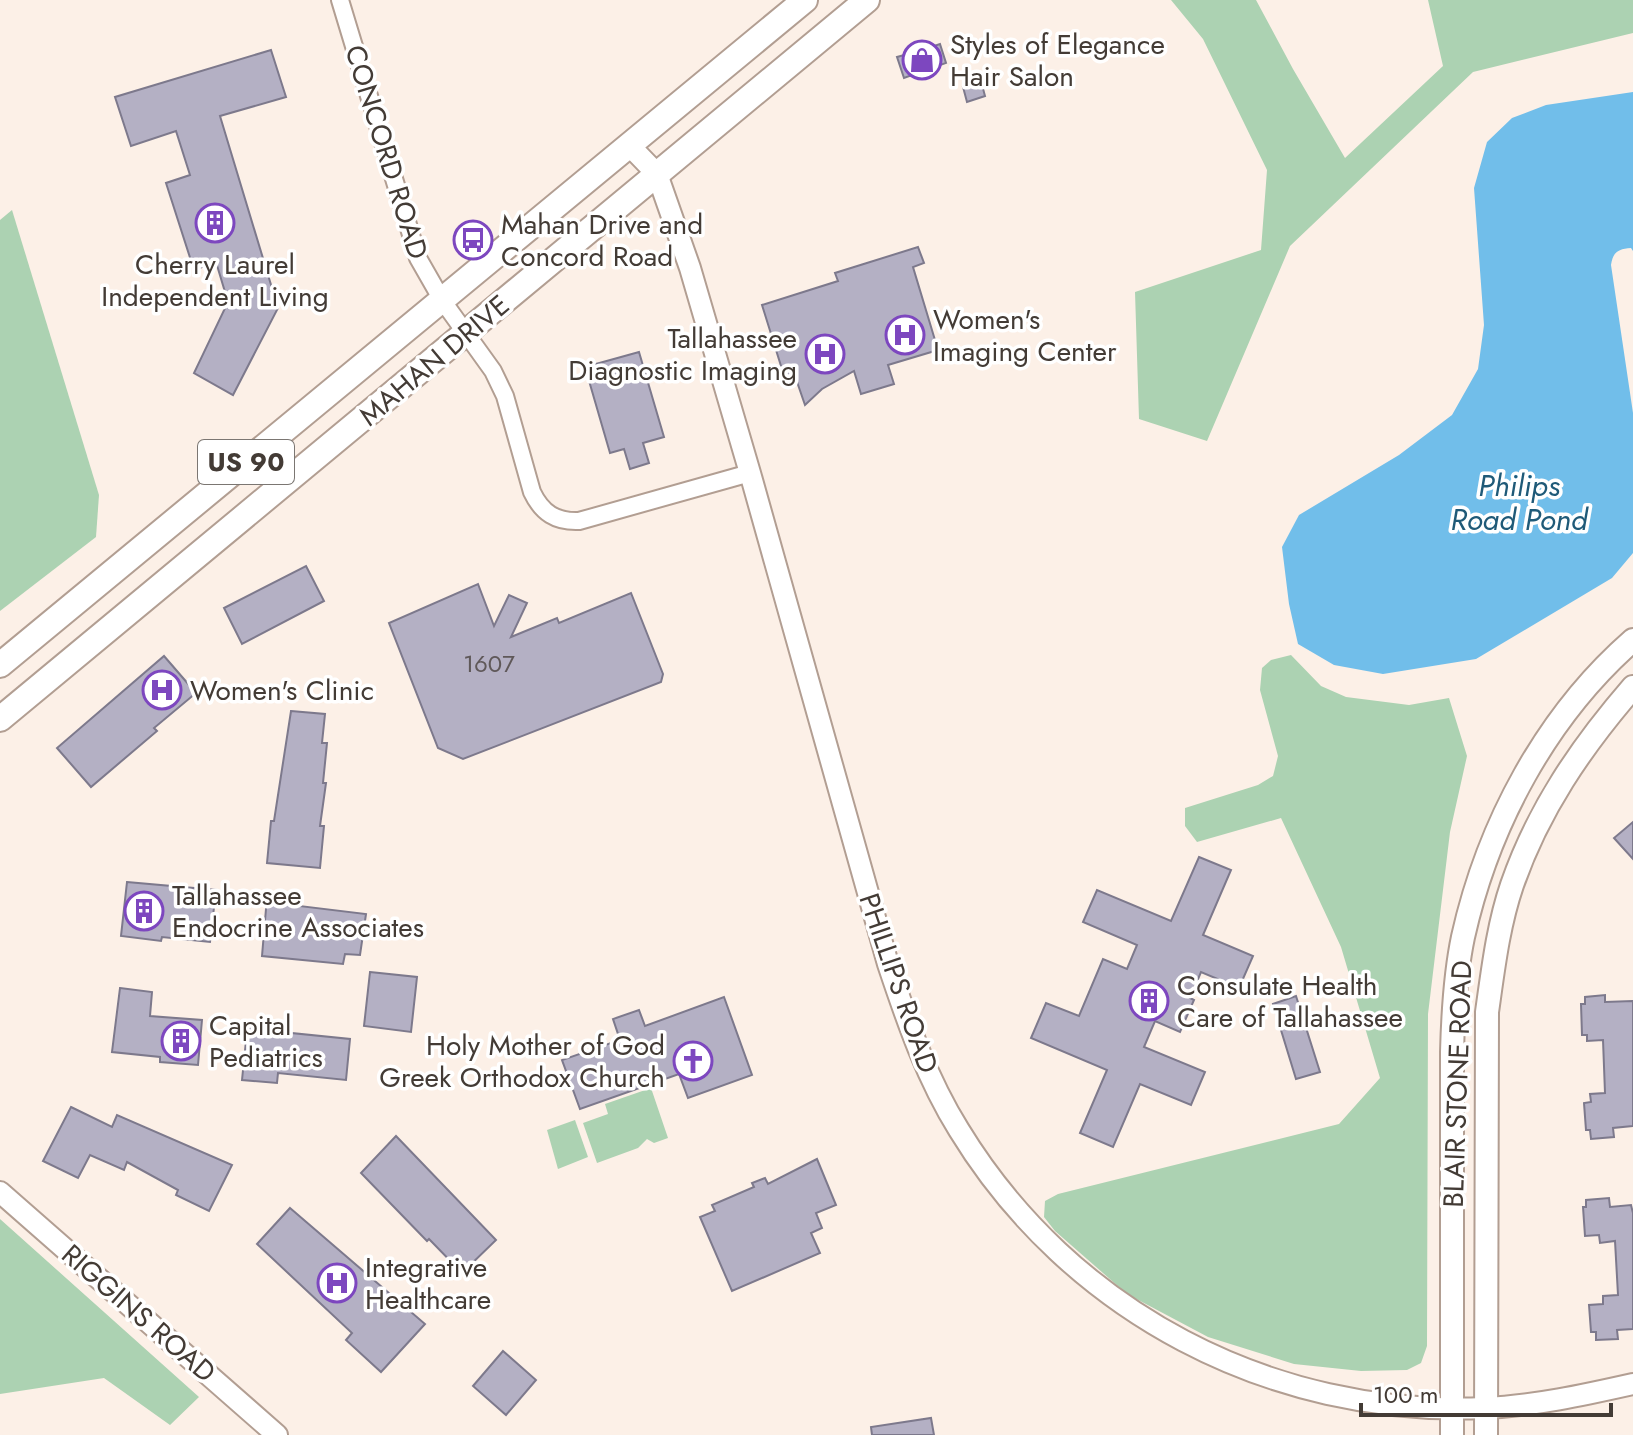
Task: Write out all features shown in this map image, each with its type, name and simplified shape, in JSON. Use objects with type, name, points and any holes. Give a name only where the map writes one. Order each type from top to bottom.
[{"type":"main road","name":"MAHAN DRIVE","points":[[0,665],[805,0]]},
{"type":"main road","name":"MAHAN DRIVE","points":[[0,719],[867,0]]},
{"type":"main road","points":[[189,509],[216,540]]},
{"type":"main road","name":"BLAIR STONE ROAD","points":[[1452,1435],[1452,1052],[1454,999],[1463,939],[1478,880],[1500,823],[1531,763],[1584,691],[1633,640]]},
{"type":"main road","name":"BLAIR STONE ROAD","points":[[1486,1435],[1487,1012],[1497,944],[1511,886],[1534,830],[1563,776],[1598,727],[1633,687]]},
{"type":"street","name":"CONCORD ROAD","points":[[340,0],[418,258],[442,300],[493,371],[505,396],[538,505],[557,519],[579,521],[750,473]]},
{"type":"street","name":"PHILLIPS ROAD","points":[[629,145],[657,174],[690,268],[901,1003],[931,1080],[984,1170],[1028,1224],[1081,1274],[1131,1310],[1224,1362],[1306,1389],[1388,1405],[1452,1409],[1575,1397],[1633,1384]]},
{"type":"street","name":"RIGGINS ROAD","points":[[0,1192],[277,1435]]},
{"type":"green space","points":[[1171,0],[1256,0],[1345,158],[1443,66],[1428,0],[1633,0],[1633,33],[1473,72],[1290,246],[1207,441],[1139,419],[1135,292],[1261,250],[1267,170],[1203,39]]},
{"type":"green space","points":[[12,210],[99,495],[96,537],[0,611],[0,220]]},
{"type":"green space","points":[[1291,655],[1321,686],[1346,697],[1409,705],[1449,698],[1467,756],[1450,832],[1428,1014],[1427,1346],[1421,1363],[1407,1370],[1361,1371],[1294,1364],[1208,1337],[1127,1294],[1055,1231],[1044,1217],[1045,1201],[1058,1194],[1339,1124],[1380,1078],[1341,947],[1281,818],[1197,842],[1185,826],[1185,808],[1258,785],[1273,776],[1278,756],[1260,690],[1262,668],[1271,660]]},
{"type":"green space","points":[[651,1088],[668,1138],[654,1143],[647,1139],[638,1148],[597,1163],[583,1123],[608,1114],[605,1104]]},
{"type":"green space","points":[[575,1120],[588,1157],[558,1169],[547,1130]]},
{"type":"green space","points":[[0,1219],[199,1397],[170,1425],[104,1378],[0,1394]]},
{"type":"water","name":"Philips Road Pond","points":[[1633,92],[1633,251],[1631,248],[1617,252],[1611,265],[1633,413],[1633,553],[1612,578],[1476,659],[1383,674],[1334,665],[1298,644],[1282,547],[1299,515],[1399,455],[1452,415],[1478,369],[1484,325],[1474,188],[1487,142],[1512,118],[1546,105]]},
{"type":"building","name":"Styles of Elegance Hair Salon","points":[[940,44],[946,63],[904,78],[897,57],[908,54],[907,50],[920,45],[922,50]]},
{"type":"building","name":"Cherry Laurel Independent Living","points":[[271,50],[286,97],[220,116],[278,308],[233,395],[194,373],[228,302],[216,262],[194,270],[166,183],[190,175],[176,131],[131,146],[115,97]]},
{"type":"building","points":[[981,81],[985,96],[967,102],[963,87]]},
{"type":"building","points":[[918,247],[924,263],[913,267],[938,350],[888,365],[894,384],[861,394],[854,371],[822,389],[805,405],[796,379],[786,382],[762,305],[838,281],[835,273]]},
{"type":"building","points":[[639,352],[664,437],[643,443],[649,463],[630,469],[624,449],[610,453],[585,367]]},
{"type":"building","points":[[306,566],[324,601],[242,644],[224,608]]},
{"type":"building","points":[[478,584],[494,626],[509,595],[527,603],[511,637],[557,618],[559,623],[631,593],[663,674],[661,682],[463,759],[438,748],[389,623]]},
{"type":"building","points":[[164,656],[196,693],[91,787],[57,748]]},
{"type":"building","points":[[291,711],[325,714],[322,743],[327,743],[323,783],[326,783],[320,826],[324,826],[320,868],[267,863],[271,821],[274,821]]},
{"type":"building","points":[[1633,822],[1633,859],[1614,838]]},
{"type":"building","name":"Consulate Health Care of Tallahassee","points":[[1199,857],[1231,870],[1203,935],[1253,956],[1239,988],[1201,972],[1190,998],[1194,1000],[1180,1032],[1155,1021],[1144,1047],[1205,1072],[1191,1105],[1140,1084],[1113,1147],[1080,1133],[1107,1070],[1031,1038],[1046,1003],[1079,1016],[1103,959],[1127,969],[1137,945],[1083,922],[1097,890],[1171,921]]},
{"type":"building","points":[[127,882],[216,890],[210,942],[121,936]]},
{"type":"building","points":[[267,897],[300,900],[299,906],[366,914],[360,955],[345,954],[343,964],[262,956]]},
{"type":"building","points":[[370,972],[417,977],[411,1032],[364,1026]]},
{"type":"building","points":[[120,988],[152,992],[150,1016],[202,1020],[198,1065],[160,1062],[160,1057],[112,1052]]},
{"type":"building","points":[[1605,995],[1605,1002],[1633,1001],[1633,1126],[1613,1128],[1614,1137],[1591,1139],[1590,1130],[1586,1130],[1584,1103],[1591,1102],[1590,1094],[1605,1093],[1603,1040],[1587,1041],[1587,1035],[1582,1035],[1581,1004],[1585,1004],[1585,997]]},
{"type":"building","points":[[1296,996],[1320,1072],[1296,1079],[1273,1004]]},
{"type":"building","points":[[724,997],[752,1075],[688,1098],[679,1074],[580,1109],[562,1060],[620,1040],[613,1019],[639,1010],[645,1026]]},
{"type":"building","points":[[248,1021],[283,1025],[282,1032],[350,1039],[346,1080],[278,1073],[277,1083],[242,1080]]},
{"type":"building","points":[[71,1107],[112,1127],[117,1115],[232,1165],[209,1211],[176,1195],[178,1190],[127,1162],[124,1170],[90,1155],[78,1178],[43,1161]]},
{"type":"building","points":[[396,1136],[496,1240],[462,1273],[361,1173]]},
{"type":"building","points":[[817,1159],[836,1205],[816,1213],[822,1228],[811,1233],[820,1253],[732,1291],[700,1217],[715,1211],[712,1205],[754,1187],[752,1183],[765,1178],[768,1184]]},
{"type":"building","points":[[1609,1198],[1610,1207],[1631,1205],[1633,1213],[1633,1329],[1617,1330],[1618,1339],[1596,1340],[1596,1332],[1591,1332],[1589,1305],[1603,1304],[1603,1296],[1618,1295],[1615,1241],[1600,1243],[1599,1235],[1585,1236],[1583,1207],[1586,1207],[1586,1200]]},
{"type":"building","points":[[290,1208],[425,1324],[381,1372],[346,1340],[352,1333],[257,1244]]},
{"type":"building","points":[[503,1351],[536,1380],[506,1415],[473,1386]]},
{"type":"building","points":[[931,1418],[934,1435],[872,1435],[871,1427]]},
{"type":"place","name":"Styles of Elegance Hair Salon","points":[[922,60]]},
{"type":"place","name":"Cherry Laurel Independent Living","points":[[215,223]]},
{"type":"place","name":"Mahan Drive and Concord Road","points":[[473,240]]},
{"type":"place","name":"Women's Imaging Center","points":[[905,335]]},
{"type":"place","name":"Tallahassee Diagnostic Imaging","points":[[825,354]]},
{"type":"place","name":"Women's Clinic","points":[[162,690]]},
{"type":"place","name":"Tallahassee Endocrine Associates","points":[[144,911]]},
{"type":"place","name":"Consulate Health Care of Tallahassee","points":[[1149,1001]]},
{"type":"place","name":"Capital Pediatrics","points":[[181,1041]]},
{"type":"place","name":"Holy Mother of God Greek Orthodox Church","points":[[693,1061]]},
{"type":"place","name":"Integrative Healthcare","points":[[337,1283]]}]
